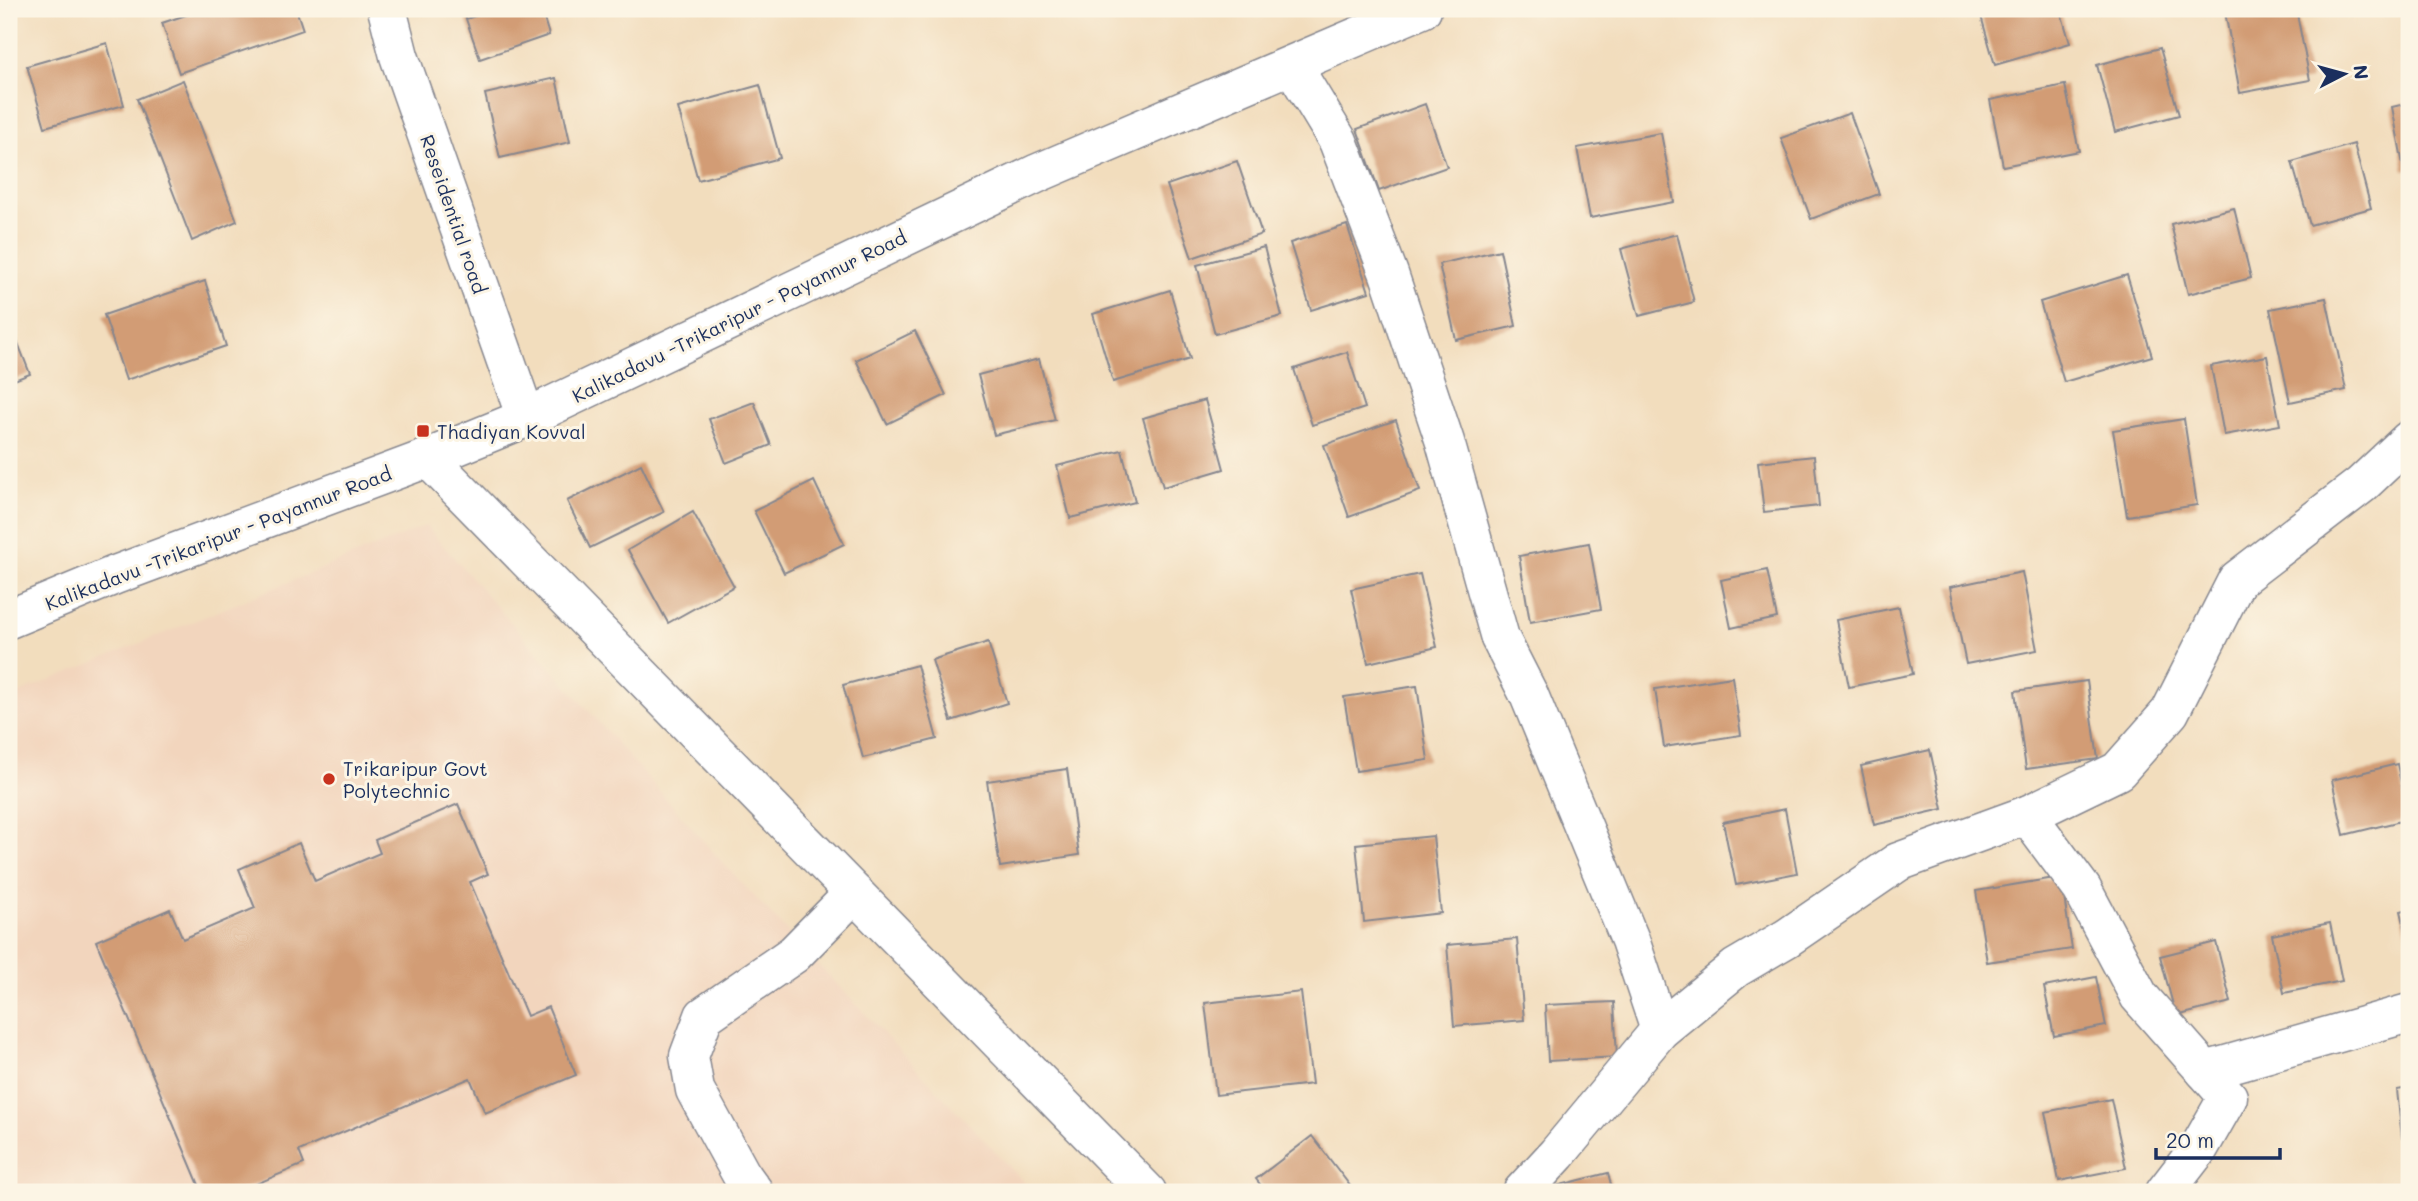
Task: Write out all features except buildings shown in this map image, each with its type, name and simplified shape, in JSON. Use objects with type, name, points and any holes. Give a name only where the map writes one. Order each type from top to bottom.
[{"type":"street","name":"Reseidential road","points":[[387,9],[399,55],[526,418]]},
{"type":"street","name":"Kalikadavu -Trikaripur - Payannur Road","points":[[9,619],[115,575],[428,458],[526,418],[1038,173],[1422,9]]},
{"type":"street","points":[[1292,65],[1338,141],[1389,274],[1445,442],[1500,638],[1528,695],[1625,928],[1660,1030]]},
{"type":"street","points":[[1522,1192],[1660,1030],[1736,968],[1787,938],[1898,862],[2027,815],[2118,771],[2170,712],[2237,580],[2361,485],[2409,440]]},
{"type":"street","points":[[428,458],[1147,1192]]},
{"type":"street","points":[[2027,815],[2082,889],[2139,996],[2228,1097],[2199,1148],[2165,1192]]},
{"type":"street","points":[[754,1192],[741,1174],[695,1090],[689,1056],[704,1016],[794,954],[854,893]]},
{"type":"street","points":[[2206,1071],[2409,1013]]},
{"type":"shaded area","name":"Trikaripur Govt Polytechnic","points":[[426,526],[721,861],[1033,1192],[9,1192],[9,697]]},
{"type":"place","name":"Thadiyan Kovval","points":[[423,431]]},
{"type":"place","name":"Trikaripur Govt Polytechnic","points":[[329,779]]}]
